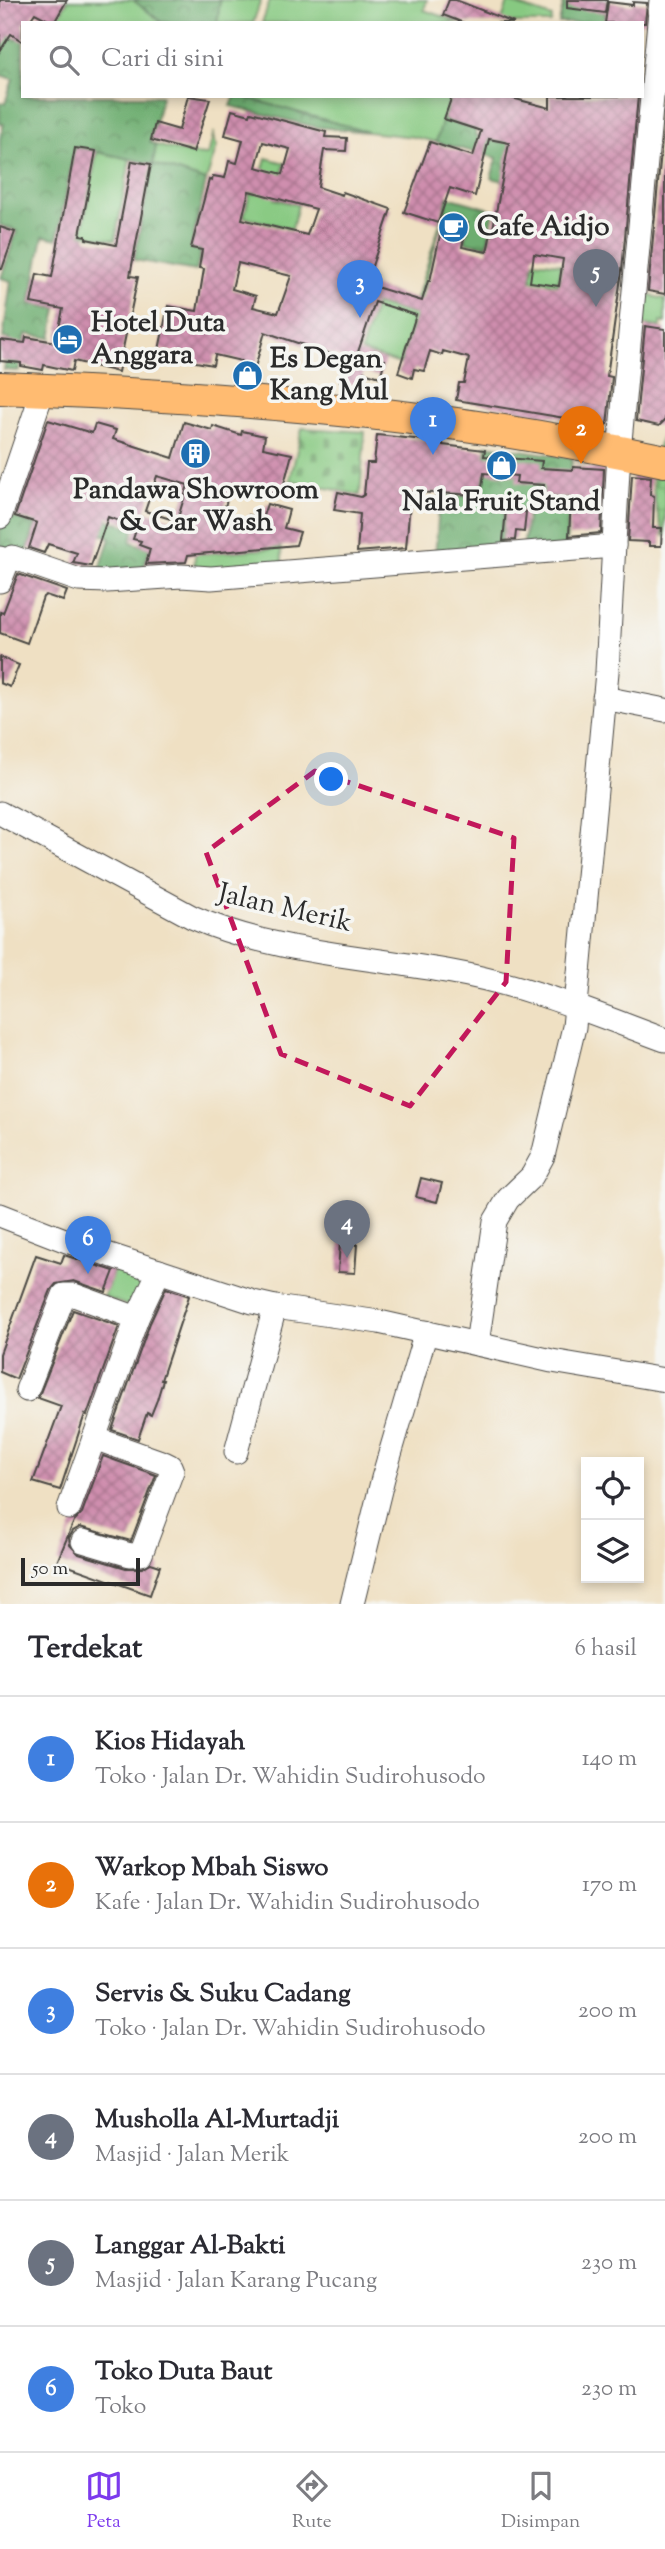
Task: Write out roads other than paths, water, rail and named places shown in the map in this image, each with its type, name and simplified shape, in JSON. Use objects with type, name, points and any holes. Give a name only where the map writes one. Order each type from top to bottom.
[{"type":"highway","points":[[0,388],[238,402],[399,416],[508,431],[660,460]]},
{"type":"street","points":[[477,1344],[495,1221],[508,1199],[532,1176],[543,1156],[572,1038],[577,1006],[604,698],[619,452],[661,0]]},
{"type":"street","points":[[0,517],[43,390]]},
{"type":"street","points":[[3,567],[12,557],[69,578],[91,581],[181,576],[211,579],[614,546]]},
{"type":"street","points":[[604,698],[665,710]]},
{"type":"street","name":"Jalan Merik","points":[[0,813],[192,917],[240,935],[300,948],[472,976],[577,1006],[665,1040]]},
{"type":"street","points":[[0,1215],[67,1241],[236,1297],[275,1307],[356,1318],[552,1360],[665,1380]]},
{"type":"street","points":[[69,1508],[137,1318],[159,1271]]},
{"type":"street","points":[[27,1390],[64,1295],[70,1294],[137,1318]]},
{"type":"street","points":[[236,1452],[275,1307]]},
{"type":"street","points":[[352,1604],[383,1478],[426,1332]]},
{"type":"street","points":[[83,1541],[134,1556],[141,1554],[172,1471],[170,1466],[164,1463],[94,1438]]},
{"type":"place","name":"Cafe Aidjo","points":[[454,228]]},
{"type":"place","name":"Langgar Al-Bakti","points":[[596,307]]},
{"type":"place","name":"Servis & Suku Cadang","points":[[360,318]]},
{"type":"place","name":"Hotel Duta Anggara","points":[[68,340]]},
{"type":"place","name":"Es Degan Kang Mul","points":[[247,376]]},
{"type":"place","name":"Pandawa Showroom & Car Wash","points":[[196,454]]},
{"type":"place","name":"Kios Hidayah","points":[[433,455]]},
{"type":"place","name":"Warkop Mbah Siswo","points":[[581,464]]},
{"type":"place","name":"Nala Fruit Stand","points":[[501,466]]},
{"type":"place","name":"Musholla Al-Murtadji","points":[[347,1258]]},
{"type":"place","name":"Toko Duta Baut","points":[[88,1274]]}]
